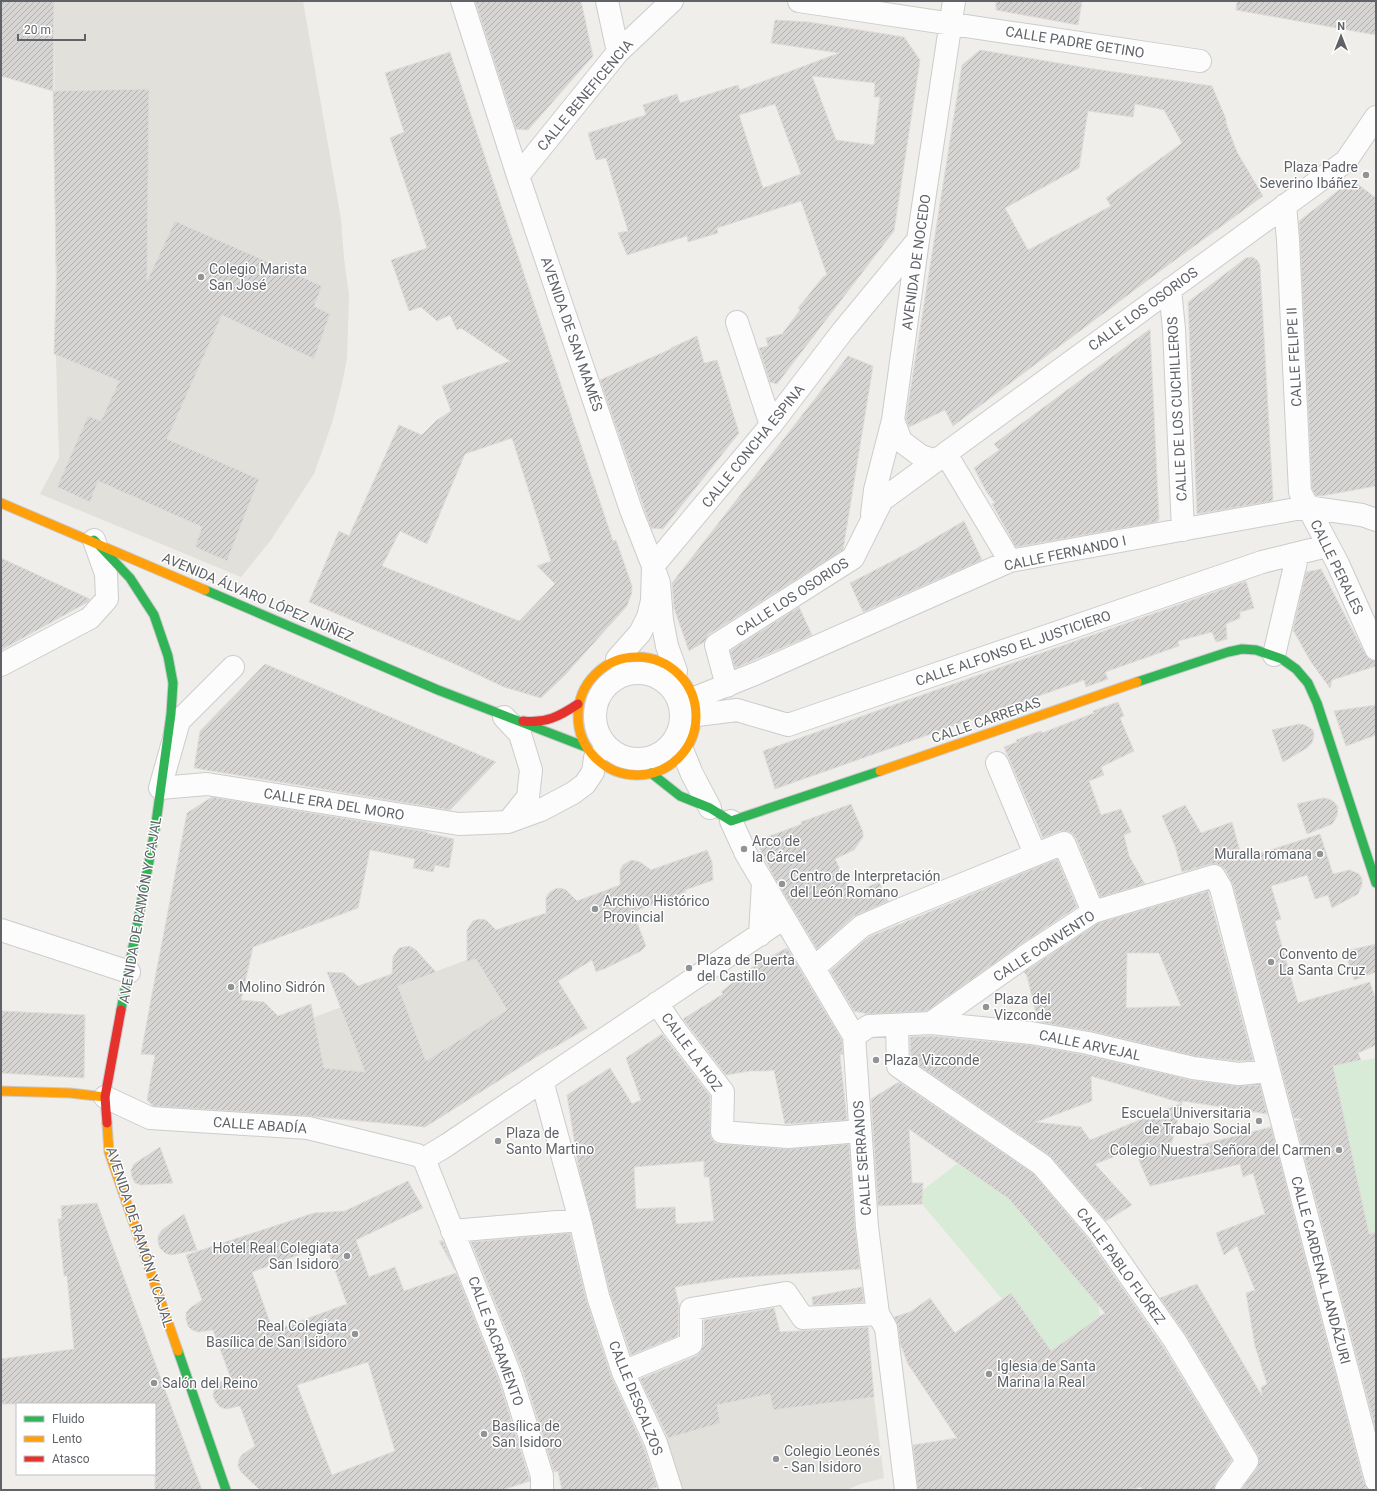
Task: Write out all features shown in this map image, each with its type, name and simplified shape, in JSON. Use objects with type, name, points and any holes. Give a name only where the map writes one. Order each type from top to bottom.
[{"type":"street","name":"AVENIDA DE SAN MAMÉS","points":[[462,1],[518,176],[636,524],[653,566],[652,601],[648,617],[640,633],[617,660]]},
{"type":"street","points":[[607,1],[618,52]]},
{"type":"street","name":"CALLE BENEFICENCIA","points":[[518,176],[618,52],[672,1]]},
{"type":"street","name":"CALLE PADRE GETINO","points":[[799,1],[1200,61]]},
{"type":"street","name":"AVENIDA DE NOCEDO","points":[[869,526],[875,490],[893,420],[954,1]]},
{"type":"street","name":"CALLE LOS OSORIOS","points":[[727,686],[716,645],[853,558],[882,500],[1346,161],[1376,117]]},
{"type":"street","name":"CALLE FELIPE II","points":[[1285,205],[1300,492],[1307,507]]},
{"type":"street","name":"CALLE CONCHA ESPINA","points":[[653,566],[771,425],[842,332],[918,240]]},
{"type":"street","name":"CALLE DE LOS CUCHILLEROS","points":[[1170,289],[1174,329],[1183,530]]},
{"type":"street","points":[[737,322],[771,425]]},
{"type":"street","points":[[893,420],[901,441],[921,456],[941,458],[1010,561]]},
{"type":"street","name":"AVENIDA ÁLVARO LÓPEZ NÚÑEZ","points":[[1,503],[94,540],[215,594],[504,717],[592,745]]},
{"type":"street","name":"CALLE FERNANDO I","points":[[696,707],[727,686],[1010,561],[1307,507],[1362,515],[1376,520]]},
{"type":"street","name":"CALLE PERALES","points":[[1307,507],[1338,564],[1376,649]]},
{"type":"street","points":[[1,665],[90,618],[107,599],[106,574],[94,540]]},
{"type":"street","name":"AVENIDA DE RAMÓN Y CAJAL","points":[[94,540],[130,578],[154,615],[168,656],[173,683],[171,714],[160,788],[156,830],[105,1097],[109,1152],[226,1490]]},
{"type":"street","name":"CALLE ALFONSO EL JUSTICIERO","points":[[696,707],[737,710],[788,726],[1247,567],[1328,546]]},
{"type":"street","points":[[1274,655],[1298,553]]},
{"type":"street","points":[[653,566],[659,583],[662,620],[667,646],[676,671]]},
{"type":"street","name":"CALLE CARRERAS","points":[[731,820],[971,740],[1210,657],[1246,649],[1274,655],[1284,660],[1294,667],[1307,683],[1317,703],[1376,884]]},
{"type":"street","points":[[632,656],[648,657],[663,662],[676,671],[685,680],[696,707],[689,745],[672,764],[663,770],[644,775],[626,775],[609,769],[592,745],[580,734],[577,719],[578,704],[583,689],[592,677],[603,666],[632,656]]},
{"type":"street","name":"AVENIDA DE RAMÓN Y CAJAL","points":[[160,788],[179,721],[233,667]]},
{"type":"street","name":"AVENIDA ÁLVARO LÓPEZ NÚÑEZ","points":[[504,717],[534,722],[547,721],[561,716],[578,704]]},
{"type":"street","points":[[504,717],[520,734],[532,770],[528,797],[508,822]]},
{"type":"street","name":"CALLE ERA DEL MORO","points":[[160,788],[207,784],[459,824],[508,822],[541,810],[573,793],[585,784],[593,772],[592,745]]},
{"type":"street","points":[[683,752],[692,774],[710,808]]},
{"type":"street","points":[[998,764],[1035,854]]},
{"type":"street","points":[[651,773],[680,796],[710,808],[731,820]]},
{"type":"street","name":"CALLE SERRANOS","points":[[731,820],[744,849],[854,1036],[867,1227],[878,1314],[886,1328],[906,1490]]},
{"type":"street","points":[[814,968],[862,926],[1064,842],[1093,912]]},
{"type":"street","name":"CALLE CONVENTO","points":[[931,1023],[1027,955],[1093,912],[1214,876]]},
{"type":"street","name":"CALLE CARDENAL LANDÁZURI","points":[[1214,876],[1221,888],[1376,1480]]},
{"type":"street","points":[[760,935],[763,882]]},
{"type":"street","points":[[420,1157],[550,1076],[784,918]]},
{"type":"street","points":[[1,930],[129,972]]},
{"type":"street","name":"CALLE LA HOZ","points":[[657,1003],[673,1027],[723,1092],[722,1132],[788,1138],[860,1131]]},
{"type":"street","name":"CALLE ARVEJAL","points":[[854,1036],[869,1026],[931,1023],[1038,1034],[1088,1043],[1193,1068],[1239,1074],[1269,1071]]},
{"type":"street","name":"CALLE PABLO FLÓREZ","points":[[903,1025],[898,1066],[1042,1165],[1099,1232],[1175,1341],[1247,1461],[1226,1490]]},
{"type":"street","points":[[452,1231],[580,1220],[550,1076]]},
{"type":"street","points":[[1,1091],[70,1093],[105,1097]]},
{"type":"street","name":"CALLE ABADÍA","points":[[105,1097],[150,1118],[308,1128],[420,1157]]},
{"type":"street","name":"CALLE SACRAMENTO","points":[[420,1157],[465,1259],[511,1377],[542,1483]]},
{"type":"street","name":"CALLE DESCALZOS","points":[[580,1220],[598,1296],[623,1372],[656,1443],[670,1487]]},
{"type":"street","points":[[623,1372],[691,1344],[691,1309],[786,1293],[803,1318],[878,1314]]},
{"type":"shaded area","name":"Colegio Marista San José","points":[[54,1],[303,1],[341,219],[349,295],[347,358],[332,423],[314,474],[271,540],[241,577],[40,494],[59,458],[56,360]]},
{"type":"shaded area","points":[[481,957],[487,977],[507,1011],[522,1003],[549,1049],[425,1127],[309,1117],[291,1026],[469,959]]},
{"type":"shaded area","name":"Colegio Leonés - San Isidoro","points":[[770,1394],[773,1410],[874,1397],[884,1478],[860,1484],[847,1490],[679,1490],[664,1439],[719,1423],[717,1405]]},
{"type":"green space","points":[[1376,1058],[1376,1232],[1369,1234],[1333,1066]]},
{"type":"green space","points":[[958,1163],[1009,1199],[1099,1306],[1100,1316],[1051,1351],[1011,1293],[1002,1299],[922,1204],[923,1190]]},
{"type":"building","points":[[1,1],[54,1],[53,91],[1,76]]},
{"type":"building","points":[[475,1],[581,1],[593,56],[528,130],[516,129]]},
{"type":"building","points":[[996,1],[1082,1],[1078,25],[996,10]]},
{"type":"building","points":[[1237,1],[1376,1],[1376,35],[1236,10]]},
{"type":"building","points":[[775,20],[809,22],[904,37],[920,60],[894,231],[777,384],[770,382],[759,348],[768,346],[766,338],[782,334],[800,310],[798,308],[823,277],[827,275],[801,201],[717,228],[718,233],[688,242],[687,236],[627,255],[618,233],[628,231],[606,158],[596,160],[588,133],[646,115],[643,105],[677,94],[680,103],[738,85],[740,90],[839,53],[771,43]],"holes":[[[812,76],[875,83],[874,97],[880,97],[874,145],[836,140]],[[775,104],[801,174],[763,188],[739,115]]]},
{"type":"building","points":[[980,50],[1094,69],[1212,86],[1226,119],[1226,123],[1237,152],[1263,196],[953,426],[945,410],[909,427],[906,419],[908,405],[962,65]],"holes":[[[1135,104],[1164,110],[1182,143],[1106,198],[1111,206],[1028,250],[1005,208],[1079,168],[1088,111],[1133,117]]]},
{"type":"building","points":[[450,52],[613,541],[616,540],[632,586],[632,592],[627,606],[565,675],[541,698],[504,687],[455,664],[309,602],[339,531],[349,536],[399,425],[422,435],[437,420],[451,411],[442,386],[510,361],[461,328],[457,330],[450,315],[437,321],[421,307],[409,311],[391,260],[427,248],[390,138],[404,132],[385,73]],"holes":[[[512,438],[551,561],[537,566],[555,584],[519,621],[382,566],[400,531],[427,544],[465,454]]]},
{"type":"building","points":[[149,89],[147,281],[175,221],[322,286],[314,306],[330,314],[314,359],[222,315],[167,439],[259,479],[227,561],[195,547],[202,527],[98,481],[90,502],[57,487],[88,416],[101,421],[119,381],[54,354],[57,266],[53,91]]},
{"type":"building","points":[[1352,180],[1376,198],[1376,486],[1316,496],[1312,489],[1299,221]]},
{"type":"building","points":[[1252,257],[1257,260],[1260,265],[1273,498],[1272,501],[1197,514],[1188,302],[1246,258]]},
{"type":"building","points":[[1150,329],[1159,519],[1157,522],[1016,547],[992,504],[995,503],[986,491],[974,468],[999,450],[994,444]]},
{"type":"building","points":[[697,336],[704,363],[717,360],[739,433],[663,529],[651,528],[600,380]]},
{"type":"building","points":[[848,356],[873,366],[843,550],[709,634],[704,642],[689,651],[674,608],[672,583]]},
{"type":"building","points":[[964,521],[982,560],[863,612],[850,583],[914,550]]},
{"type":"building","points":[[1,558],[90,599],[88,602],[1,650]]},
{"type":"building","points":[[1321,569],[1365,654],[1369,659],[1376,661],[1376,666],[1332,680],[1330,688],[1311,662],[1293,630],[1306,572]]},
{"type":"building","points":[[1246,581],[1254,608],[1240,612],[1240,618],[1226,624],[1227,639],[1216,642],[1212,632],[1178,641],[1179,646],[1105,672],[1108,679],[1086,687],[1084,680],[775,789],[763,751]]},
{"type":"building","points":[[799,607],[812,635],[735,668],[730,651]]},
{"type":"building","points":[[265,664],[496,762],[450,810],[194,768],[200,731]]},
{"type":"building","points":[[1118,702],[1124,716],[1120,718],[1134,751],[1101,767],[1104,775],[1089,781],[1101,815],[1121,809],[1131,832],[1124,835],[1129,856],[1145,884],[1100,897],[1076,838],[1072,833],[1060,831],[1043,838],[1004,747],[1017,742],[1016,740],[1041,731],[1042,733]]},
{"type":"building","points":[[1376,705],[1376,735],[1346,746],[1334,711]]},
{"type":"building","points":[[1299,724],[1305,725],[1313,730],[1314,735],[1312,743],[1307,748],[1283,762],[1272,730]]},
{"type":"building","points":[[212,797],[428,832],[427,833],[454,839],[449,868],[435,865],[433,872],[413,868],[415,859],[370,850],[358,908],[253,947],[241,1000],[264,1002],[278,1016],[311,1004],[324,1068],[365,1072],[327,972],[344,973],[358,986],[392,974],[393,957],[399,948],[409,946],[415,949],[436,972],[398,986],[426,1061],[507,1010],[476,959],[467,962],[467,930],[473,921],[479,919],[486,920],[496,930],[546,913],[546,897],[555,889],[560,888],[566,890],[577,901],[620,885],[620,870],[623,865],[631,860],[640,862],[651,870],[707,850],[712,862],[713,880],[633,912],[646,946],[641,951],[596,972],[592,960],[558,981],[587,1028],[550,1050],[549,1049],[425,1127],[309,1116],[153,1106],[147,1100],[155,1055],[141,1054],[152,994],[187,813]]},
{"type":"building","points":[[1323,798],[1334,802],[1338,807],[1337,816],[1332,824],[1307,834],[1297,804]]},
{"type":"building","points":[[851,804],[863,832],[863,837],[854,850],[835,859],[852,894],[879,882],[888,901],[854,916],[817,949],[774,877],[756,841],[802,824],[801,822]]},
{"type":"building","points":[[1185,805],[1201,833],[1232,822],[1242,859],[1320,834],[1333,874],[1350,870],[1359,874],[1362,879],[1362,885],[1358,894],[1332,908],[1328,895],[1315,899],[1307,875],[1271,886],[1281,919],[1275,921],[1298,1003],[1370,982],[1376,1001],[1376,1045],[1358,1053],[1361,1060],[1333,1066],[1369,1234],[1376,1232],[1376,1431],[1295,1121],[1302,1119],[1294,1118],[1233,885],[1225,869],[1216,864],[1210,864],[1182,872],[1175,846],[1162,816]]},
{"type":"building","points":[[1057,859],[1077,907],[1020,945],[927,1011],[868,1014],[854,1011],[830,971],[869,937]]},
{"type":"building","points":[[1208,891],[1253,1060],[1239,1061],[1195,1056],[1091,1031],[1038,1022],[1027,976],[1024,972],[1098,923]],"holes":[[[1127,953],[1159,953],[1181,1006],[1126,1008]]]},
{"type":"building","points":[[1376,944],[1376,972],[1354,980],[1345,951]]},
{"type":"building","points":[[787,948],[842,1040],[843,1054],[840,1055],[847,1120],[785,1124],[774,1070],[750,1071],[726,1075],[683,1019],[723,994],[721,992],[756,964]]},
{"type":"building","points":[[1,1011],[85,1015],[84,1078],[1,1073]]},
{"type":"building","points":[[662,1034],[710,1096],[710,1132],[711,1138],[715,1143],[787,1149],[849,1144],[855,1228],[860,1269],[730,1278],[675,1287],[679,1306],[678,1336],[631,1355],[610,1293],[579,1170],[567,1095],[610,1068],[632,1104],[641,1100],[626,1058]],"holes":[[[704,1161],[704,1177],[709,1177],[714,1221],[676,1224],[675,1207],[636,1209],[634,1167]]]},
{"type":"building","points":[[931,1036],[1029,1045],[1085,1055],[1191,1080],[1237,1086],[1260,1085],[1267,1114],[1183,1101],[1169,1153],[1271,1127],[1364,1483],[1369,1490],[1241,1490],[1257,1468],[1259,1462],[1258,1455],[1186,1335],[1160,1298],[1197,1284],[1262,1396],[1261,1387],[1267,1384],[1255,1346],[1246,1293],[1255,1290],[1237,1246],[1224,1255],[1216,1233],[1265,1214],[1253,1173],[1243,1177],[1240,1164],[1150,1186],[1134,1149],[1095,1164],[1132,1205],[1106,1221],[1049,1155],[911,1060],[910,1037]],"holes":[[[1091,1076],[1182,1103],[1090,1140],[1081,1127],[1036,1122],[1092,1101]]]},
{"type":"building","points":[[899,1082],[1034,1174],[1089,1240],[1164,1348],[1232,1460],[1216,1483],[1214,1490],[1144,1490],[1141,1487],[1129,1490],[918,1490],[913,1445],[957,1438],[908,1364],[900,1343],[898,1326],[894,1317],[910,1312],[930,1298],[955,1333],[1011,1293],[1051,1351],[1105,1313],[1009,1199],[909,1129],[912,1183],[923,1183],[922,1204],[878,1206],[871,1099]]},
{"type":"building","points":[[160,1147],[173,1183],[141,1185],[135,1183],[131,1170],[134,1164]]},
{"type":"building","name":"Real Colegiata Basílica de San Isidoro","points":[[408,1181],[423,1208],[356,1240],[369,1277],[395,1267],[404,1291],[456,1273],[499,1381],[530,1481],[502,1490],[260,1490],[241,1472],[238,1466],[239,1459],[243,1454],[255,1446],[240,1406],[226,1409],[220,1407],[213,1396],[217,1384],[230,1376],[213,1330],[198,1332],[192,1330],[188,1326],[186,1313],[190,1308],[202,1300],[186,1255],[314,1213],[345,1211]],"holes":[[[326,1245],[347,1304],[273,1331],[252,1272]],[[368,1362],[395,1451],[332,1475],[297,1385]]]},
{"type":"building","points":[[97,1203],[202,1490],[155,1490],[156,1403],[1,1404],[1,1359],[74,1349],[67,1276],[64,1276],[58,1219],[62,1219],[61,1206]]},
{"type":"building","points":[[184,1214],[197,1250],[171,1255],[165,1253],[160,1248],[158,1236],[162,1230]]},
{"type":"building","points":[[570,1233],[586,1299],[611,1376],[644,1448],[657,1487],[645,1490],[562,1490],[558,1471],[554,1472],[523,1372],[471,1242]]},
{"type":"building","points":[[439,1241],[443,1241],[455,1270]]},
{"type":"building","points":[[862,1287],[864,1302],[813,1305],[812,1297]]},
{"type":"building","points":[[774,1308],[780,1332],[868,1327],[874,1397],[773,1410],[770,1394],[717,1405],[720,1423],[668,1438],[640,1379],[696,1356],[701,1351],[704,1344],[704,1320]]},
{"type":"traffic: fast","points":[[94,540],[130,578],[154,615],[168,656],[173,683],[171,714],[155,830],[121,1010]]},
{"type":"traffic: fast","points":[[205,590],[438,690],[586,747]]},
{"type":"traffic: fast","points":[[1137,682],[1228,652],[1242,649],[1256,650],[1282,659],[1296,669],[1308,683],[1317,703],[1376,883]]},
{"type":"traffic: fast","points":[[651,773],[680,796],[710,808],[731,821],[880,771]]},
{"type":"traffic: fast","points":[[178,1351],[226,1490]]},
{"type":"traffic: slow","points":[[1,503],[205,590]]},
{"type":"traffic: slow","points":[[637,657],[660,661],[679,674],[692,693],[696,716],[692,739],[679,758],[660,771],[637,775],[614,771],[595,758],[582,739],[578,716],[582,693],[595,674],[614,661],[637,657]]},
{"type":"traffic: slow","points":[[880,771],[1137,682]]},
{"type":"traffic: slow","points":[[1,1091],[70,1093],[105,1097]]},
{"type":"traffic: slow","points":[[107,1123],[109,1152],[178,1351]]},
{"type":"traffic: jam","points":[[523,721],[531,722],[552,718],[578,704]]},
{"type":"traffic: jam","points":[[107,1123],[105,1097],[121,1010]]},
{"type":"place","name":"Plaza Padre Severino Ibáñez","points":[[1366,175]]},
{"type":"place","name":"Colegio Marista San José","points":[[201,277]]},
{"type":"place","name":"Arco de la Cárcel","points":[[744,849]]},
{"type":"place","name":"Muralla romana","points":[[1320,854]]},
{"type":"place","name":"Centro de Interpretación del León Romano","points":[[782,884]]},
{"type":"place","name":"Archivo Histórico Provincial","points":[[595,909]]},
{"type":"place","name":"Convento de La Santa Cruz","points":[[1271,962]]},
{"type":"place","name":"Plaza de Puerta del Castillo","points":[[689,968]]},
{"type":"place","name":"Molino Sidrón","points":[[231,987]]},
{"type":"place","name":"Plaza del Vizconde","points":[[986,1007]]},
{"type":"place","name":"Plaza Vizconde","points":[[876,1060]]},
{"type":"place","name":"Escuela Universitaria de Trabajo Social","points":[[1259,1121]]},
{"type":"place","name":"Plaza de Santo Martino","points":[[498,1141]]},
{"type":"place","name":"Colegio Nuestra Señora del Carmen","points":[[1339,1150]]},
{"type":"place","name":"Hotel Real Colegiata San Isidoro","points":[[347,1256]]},
{"type":"place","name":"Real Colegiata Basílica de San Isidoro","points":[[355,1334]]},
{"type":"place","name":"Iglesia de Santa Marina la Real","points":[[989,1374]]},
{"type":"place","name":"Salón del Reino","points":[[154,1383]]},
{"type":"place","name":"Basílica de San Isidoro","points":[[484,1434]]},
{"type":"place","name":"Colegio Leonés - San Isidoro","points":[[776,1459]]}]
